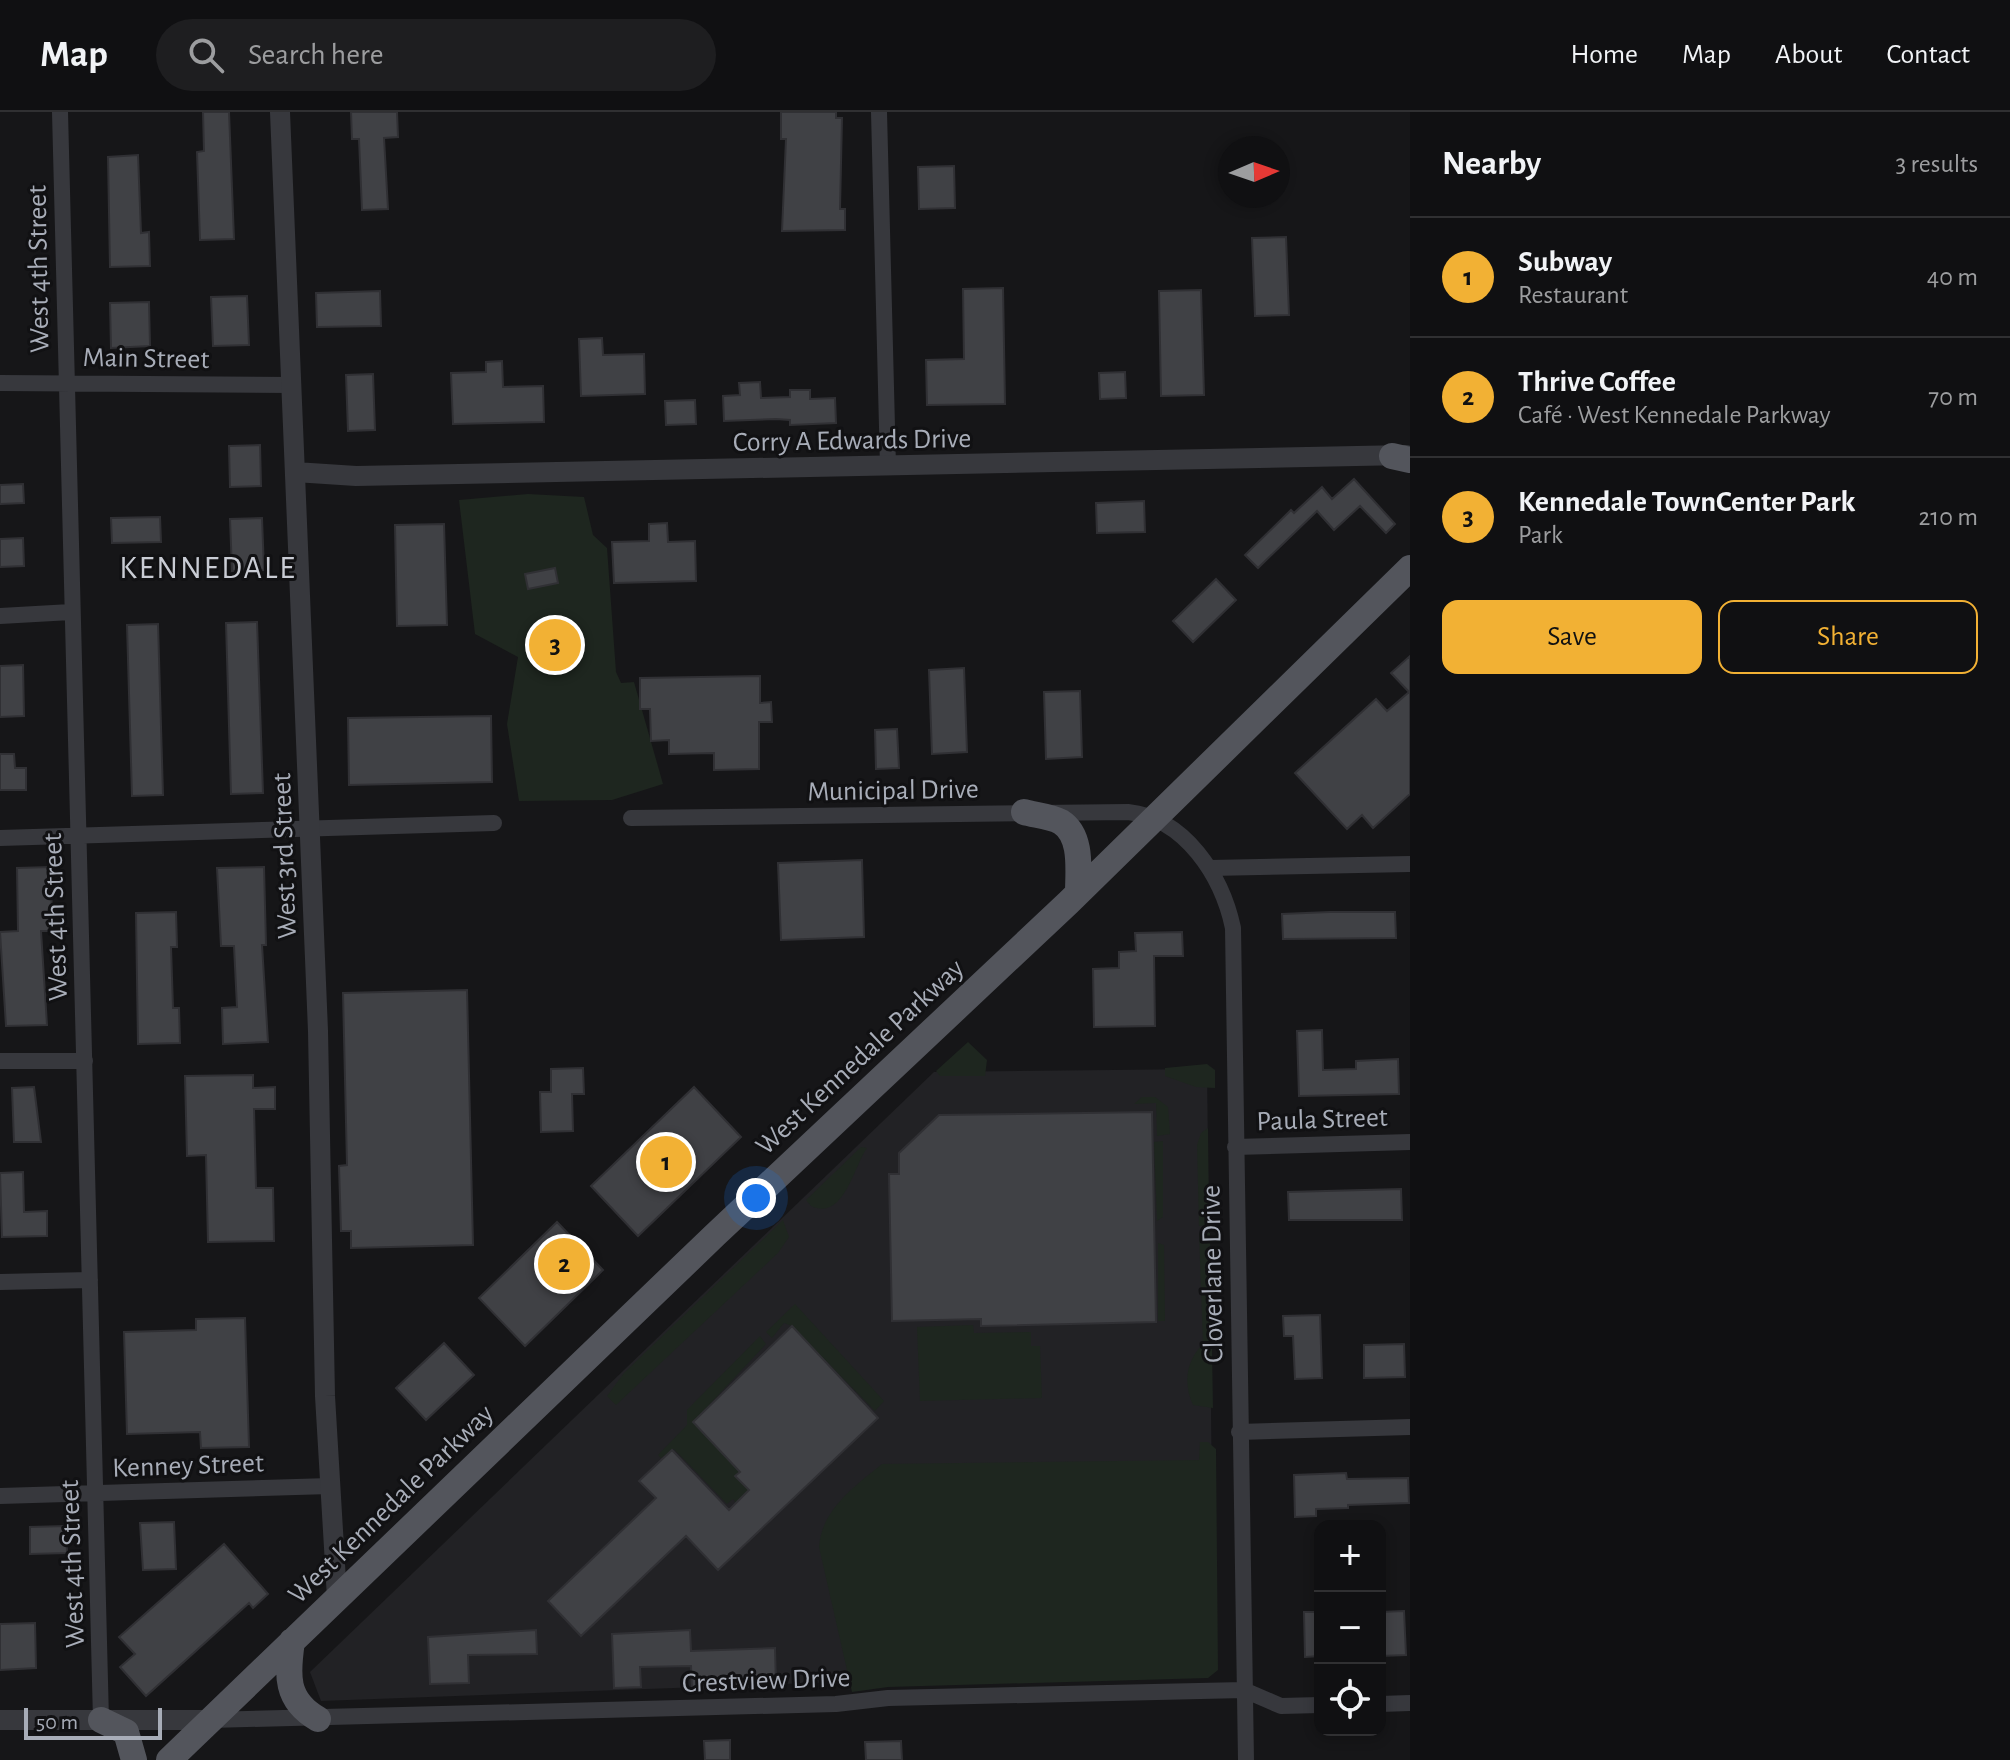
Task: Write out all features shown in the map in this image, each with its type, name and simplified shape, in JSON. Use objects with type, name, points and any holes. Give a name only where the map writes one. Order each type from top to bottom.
[{"type":"main road","name":"West Kennedale Parkway","points":[[169,1760],[1078,893],[1410,568]]},
{"type":"main road","points":[[1024,812],[1061,822],[1073,836],[1078,852],[1078,893]]},
{"type":"main road","points":[[292,1641],[288,1668],[292,1693],[300,1709],[318,1719]]},
{"type":"main road","points":[[101,1720],[126,1732],[134,1760]]},
{"type":"street","name":"West 4th Street","points":[[60,112],[101,1720]]},
{"type":"street","name":"West 3rd Street","points":[[280,112],[319,1043],[325,1396],[337,1598]]},
{"type":"street","points":[[879,112],[888,466]]},
{"type":"street","name":"Main Street","points":[[0,383],[292,385]]},
{"type":"street","name":"Corry A Edwards Drive","points":[[295,472],[356,476],[1404,457]]},
{"type":"street","points":[[0,616],[71,612]]},
{"type":"street","name":"Municipal Drive","points":[[631,818],[1024,812],[1128,812],[1155,817]]},
{"type":"street","name":"Cloverlane Drive","points":[[1155,817],[1188,842],[1210,868],[1226,896],[1233,928],[1246,1760]]},
{"type":"street","points":[[0,838],[494,823]]},
{"type":"street","points":[[1210,868],[1410,864]]},
{"type":"street","points":[[0,1061],[85,1061]]},
{"type":"street","name":"Paula Street","points":[[1235,1147],[1410,1142]]},
{"type":"street","points":[[0,1282],[90,1280]]},
{"type":"street","points":[[1239,1432],[1410,1427]]},
{"type":"street","name":"Kenney Street","points":[[0,1496],[330,1486]]},
{"type":"street","name":"Crestview Drive","points":[[210,1720],[1244,1690],[1281,1706],[1314,1705]]},
{"type":"street","points":[[1386,1704],[1410,1703]]},
{"type":"street","points":[[0,1720],[210,1720]]},
{"type":"shaded area","points":[[528,494],[584,497],[593,535],[607,548],[616,672],[621,683],[634,682],[663,784],[612,800],[519,801],[507,724],[518,657],[475,634],[459,500]]},
{"type":"shaded area","points":[[968,1042],[987,1060],[985,1076],[940,1076],[936,1071]]},
{"type":"shaded area","points":[[1207,1064],[1215,1070],[1215,1088],[1196,1087],[1165,1076],[1165,1068]]},
{"type":"shaded area","points":[[1207,1069],[1214,1668],[321,1701],[310,1672],[934,1072]]},
{"type":"shaded area","points":[[1142,1097],[1155,1097],[1168,1107],[1170,1134],[1157,1136],[1156,1103],[1134,1104]]},
{"type":"shaded area","points":[[1208,1128],[1209,1225],[1199,1226],[1197,1145],[1201,1133]]},
{"type":"shaded area","points":[[1163,1141],[1163,1217],[1157,1221],[1154,1142]]},
{"type":"shaded area","points":[[861,1147],[867,1148],[840,1200],[822,1209],[811,1206],[806,1200]]},
{"type":"shaded area","points":[[783,1220],[789,1237],[778,1253],[616,1405],[607,1396],[624,1373]]},
{"type":"shaded area","points":[[1199,1233],[1210,1233],[1213,1408],[1193,1405],[1187,1381],[1193,1358],[1203,1344]]},
{"type":"shaded area","points":[[1158,1243],[1164,1245],[1165,1321],[1158,1321]]},
{"type":"shaded area","points":[[795,1304],[884,1401],[875,1411],[792,1326],[784,1323],[772,1338],[766,1332]]},
{"type":"shaded area","points":[[973,1325],[974,1333],[1031,1332],[1031,1346],[1040,1346],[1042,1398],[920,1401],[917,1327]]},
{"type":"shaded area","points":[[760,1336],[766,1344],[693,1422],[740,1472],[735,1476],[749,1490],[736,1503],[733,1499],[727,1504],[674,1449],[661,1458],[658,1455],[687,1425],[687,1410]]},
{"type":"shaded area","points":[[1200,1442],[1208,1442],[1216,1449],[1218,1670],[1208,1678],[888,1687],[852,1692],[819,1547],[821,1533],[833,1510],[882,1464],[1199,1460]]},
{"type":"building","points":[[203,112],[229,112],[234,239],[200,240],[197,152],[204,151]]},
{"type":"building","points":[[351,112],[397,112],[398,137],[384,138],[388,209],[362,210],[359,139],[352,139]]},
{"type":"building","points":[[781,112],[836,112],[836,118],[842,118],[840,209],[845,209],[845,230],[782,231],[786,139],[781,139]]},
{"type":"building","points":[[138,155],[141,233],[149,232],[150,266],[110,267],[108,157]]},
{"type":"building","points":[[954,166],[955,208],[919,209],[918,167]]},
{"type":"building","points":[[1286,237],[1289,315],[1255,316],[1252,238]]},
{"type":"building","points":[[1003,288],[1005,404],[927,405],[926,360],[964,359],[963,289]]},
{"type":"building","points":[[1201,290],[1204,395],[1161,396],[1159,291]]},
{"type":"building","points":[[380,291],[381,326],[317,327],[316,293]]},
{"type":"building","points":[[247,296],[249,345],[213,346],[211,297]]},
{"type":"building","points":[[149,302],[150,346],[111,348],[110,303]]},
{"type":"building","points":[[602,338],[603,355],[644,354],[645,394],[581,396],[579,339]]},
{"type":"building","points":[[502,361],[503,387],[543,386],[544,422],[453,424],[451,373],[486,372],[486,362]]},
{"type":"building","points":[[1125,372],[1126,398],[1100,399],[1099,373]]},
{"type":"building","points":[[373,374],[375,430],[348,431],[346,375]]},
{"type":"building","points":[[760,382],[761,398],[790,397],[790,390],[810,390],[810,399],[835,398],[836,423],[790,425],[790,420],[776,419],[724,421],[723,396],[740,395],[739,383]]},
{"type":"building","points":[[695,400],[696,424],[666,425],[665,401]]},
{"type":"building","points":[[260,445],[261,486],[230,487],[229,446]]},
{"type":"building","points":[[1354,479],[1395,524],[1386,533],[1360,506],[1334,530],[1317,511],[1258,568],[1245,555],[1291,510],[1294,513],[1322,487],[1332,499]]},
{"type":"building","points":[[23,484],[24,503],[0,504],[0,485]]},
{"type":"building","points":[[1144,501],[1145,532],[1097,533],[1096,503]]},
{"type":"building","points":[[160,517],[161,542],[112,543],[111,518]]},
{"type":"building","points":[[262,518],[264,570],[232,571],[230,519]]},
{"type":"building","points":[[667,523],[668,542],[695,541],[696,581],[614,583],[612,542],[649,541],[649,524]]},
{"type":"building","points":[[444,524],[447,625],[397,626],[395,525]]},
{"type":"building","points":[[23,538],[24,566],[0,567],[0,539]]},
{"type":"building","points":[[555,568],[558,583],[528,589],[525,574]]},
{"type":"building","points":[[1216,579],[1236,600],[1193,642],[1173,621]]},
{"type":"building","points":[[257,622],[263,793],[231,794],[226,623]]},
{"type":"building","points":[[158,624],[163,795],[132,796],[127,625]]},
{"type":"building","points":[[1410,656],[1410,794],[1373,828],[1362,815],[1347,829],[1295,773],[1376,699],[1387,711],[1409,692],[1391,673]]},
{"type":"building","points":[[23,665],[24,716],[0,717],[0,666]]},
{"type":"building","points":[[964,668],[967,752],[932,754],[929,670]]},
{"type":"building","points":[[760,676],[760,703],[771,702],[772,722],[759,722],[759,769],[714,770],[714,753],[669,754],[669,740],[651,741],[650,709],[640,709],[640,678]]},
{"type":"building","points":[[1080,691],[1082,757],[1046,759],[1044,692]]},
{"type":"building","points":[[491,716],[492,782],[349,785],[348,718]]},
{"type":"building","points":[[897,729],[899,768],[876,769],[875,730]]},
{"type":"building","points":[[0,754],[14,754],[15,768],[26,768],[26,790],[0,790]]},
{"type":"building","points":[[862,860],[864,937],[781,940],[778,863]]},
{"type":"building","points":[[51,867],[52,931],[41,931],[47,1025],[6,1026],[0,932],[18,931],[17,868]]},
{"type":"building","points":[[264,867],[266,945],[262,945],[268,1042],[223,1044],[222,1008],[237,1007],[234,946],[221,946],[217,868]]},
{"type":"building","points":[[176,912],[177,947],[171,947],[173,1008],[179,1008],[180,1043],[138,1044],[136,913]]},
{"type":"building","points":[[1395,912],[1396,938],[1283,939],[1282,914]]},
{"type":"building","points":[[1182,932],[1183,956],[1154,956],[1155,1026],[1094,1027],[1093,969],[1119,968],[1119,952],[1136,951],[1135,933]]},
{"type":"building","points":[[467,990],[473,1245],[351,1248],[351,1231],[341,1231],[339,1166],[347,1165],[343,993]]},
{"type":"building","points":[[1322,1030],[1323,1070],[1356,1069],[1356,1061],[1398,1059],[1399,1094],[1299,1096],[1297,1031]]},
{"type":"building","points":[[583,1068],[584,1094],[572,1094],[573,1131],[541,1132],[540,1092],[551,1092],[551,1069]]},
{"type":"building","points":[[253,1075],[253,1088],[275,1087],[275,1109],[254,1109],[256,1188],[273,1188],[274,1241],[208,1242],[206,1155],[187,1156],[185,1076]]},
{"type":"building","points":[[34,1087],[41,1142],[14,1142],[12,1088]]},
{"type":"building","points":[[694,1087],[741,1137],[638,1236],[591,1186]]},
{"type":"building","points":[[1152,1112],[1156,1322],[981,1326],[981,1319],[892,1321],[889,1174],[899,1174],[899,1153],[939,1115]]},
{"type":"building","points":[[23,1172],[24,1212],[47,1211],[47,1236],[2,1237],[0,1173]]},
{"type":"building","points":[[1401,1189],[1402,1220],[1289,1220],[1288,1192]]},
{"type":"building","points":[[557,1222],[603,1270],[525,1346],[479,1298]]},
{"type":"building","points":[[1320,1315],[1322,1378],[1295,1379],[1293,1336],[1284,1336],[1283,1316]]},
{"type":"building","points":[[245,1318],[249,1447],[201,1448],[200,1432],[127,1434],[124,1332],[196,1330],[196,1319]]},
{"type":"building","points":[[792,1326],[878,1418],[718,1570],[686,1536],[581,1636],[548,1601],[656,1498],[639,1481],[672,1450],[729,1510],[749,1490],[735,1476],[740,1472],[693,1422]]},
{"type":"building","points":[[444,1343],[474,1375],[426,1420],[396,1388]]},
{"type":"building","points":[[1404,1344],[1405,1377],[1364,1378],[1364,1345]]},
{"type":"building","points":[[1346,1473],[1347,1479],[1408,1478],[1409,1503],[1348,1505],[1348,1508],[1316,1509],[1316,1516],[1295,1517],[1294,1475]]},
{"type":"building","points":[[174,1522],[176,1569],[143,1570],[140,1523]]},
{"type":"building","points":[[66,1526],[67,1553],[30,1554],[30,1527]]},
{"type":"building","points":[[224,1544],[268,1594],[253,1608],[249,1603],[146,1696],[120,1667],[135,1654],[119,1637]]},
{"type":"building","points":[[1404,1611],[1406,1655],[1386,1656],[1386,1612]]},
{"type":"building","points":[[1304,1612],[1314,1612],[1314,1656],[1305,1657]]},
{"type":"building","points":[[35,1623],[36,1668],[0,1670],[0,1624]]},
{"type":"building","points":[[536,1630],[537,1654],[468,1655],[469,1683],[430,1684],[428,1637]]},
{"type":"building","points":[[690,1630],[691,1651],[775,1648],[776,1686],[692,1689],[691,1666],[640,1667],[641,1687],[614,1688],[612,1634]]},
{"type":"building","points":[[730,1740],[730,1760],[705,1760],[704,1741]]},
{"type":"building","points":[[901,1741],[902,1760],[866,1760],[865,1742]]},
{"type":"place","name":"Kennedale TownCenter Park","points":[[555,645]]},
{"type":"place","name":"Subway","points":[[666,1162]]},
{"type":"place","name":"Thrive Coffee","points":[[564,1264]]},
{"type":"district","name":"KENNEDALE","points":[[208,567]]}]
